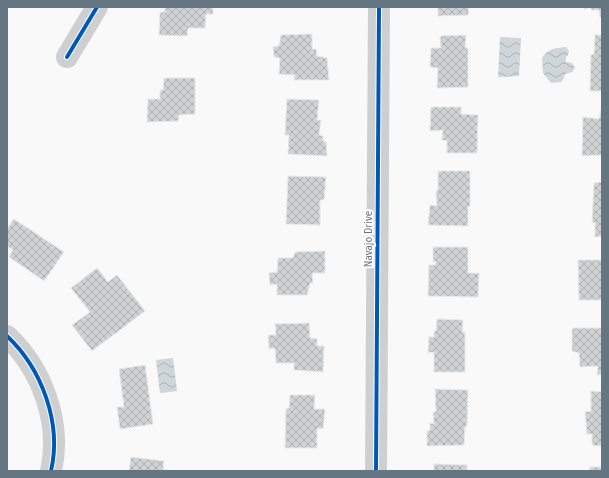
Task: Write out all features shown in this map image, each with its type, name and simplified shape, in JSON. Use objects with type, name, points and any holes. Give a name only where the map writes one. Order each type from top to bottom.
[{"type":"street","points":[[68,58],[97,7]]},
{"type":"street","name":"Navajo Drive","points":[[376,471],[379,7]]},
{"type":"street","points":[[7,336],[22,353],[40,381],[50,408],[53,424],[54,445],[51,471]]},
{"type":"water","points":[[500,37],[521,38],[519,76],[498,77]]},
{"type":"water","points":[[566,47],[569,51],[566,57],[566,62],[572,63],[575,68],[572,72],[565,74],[561,82],[551,83],[543,73],[542,58],[550,50]]},
{"type":"water","points":[[173,358],[177,391],[160,393],[156,360]]},
{"type":"building","points":[[165,7],[213,7],[213,14],[206,14],[205,28],[188,28],[187,36],[159,35],[160,12],[165,12]]},
{"type":"building","points":[[438,7],[469,7],[468,15],[438,16]]},
{"type":"building","points":[[591,7],[602,7],[602,17],[600,17],[599,10],[591,10]]},
{"type":"building","points":[[312,34],[312,49],[316,49],[317,56],[327,58],[329,80],[294,80],[295,75],[279,74],[280,58],[274,57],[273,47],[279,46],[281,35]]},
{"type":"building","points":[[466,35],[465,48],[468,48],[468,87],[437,88],[438,68],[430,67],[431,48],[441,48],[440,36]]},
{"type":"building","points":[[595,35],[602,35],[602,91],[590,91],[591,55],[594,54]]},
{"type":"building","points":[[164,78],[195,78],[195,114],[179,115],[178,121],[147,122],[148,99],[160,99],[160,90],[163,90]]},
{"type":"building","points":[[287,99],[319,100],[317,120],[321,120],[319,135],[323,136],[323,141],[326,142],[327,156],[288,154],[289,135],[285,135]]},
{"type":"building","points":[[431,107],[461,107],[461,114],[478,115],[477,153],[447,153],[447,141],[442,140],[443,130],[430,131]]},
{"type":"building","points":[[601,110],[602,155],[582,156],[583,117],[599,119]]},
{"type":"building","points":[[438,171],[470,171],[470,206],[468,207],[468,226],[428,225],[430,205],[437,206],[436,191],[438,190]]},
{"type":"building","points":[[288,176],[326,177],[324,200],[320,200],[320,225],[286,224]]},
{"type":"building","points":[[602,182],[602,236],[595,237],[595,223],[592,222],[594,183]]},
{"type":"building","points":[[14,219],[64,252],[44,281],[9,257],[13,250],[7,246],[7,229]]},
{"type":"building","points":[[433,247],[468,247],[468,273],[479,273],[478,297],[428,296],[429,265],[435,265],[436,261],[433,262]]},
{"type":"building","points":[[325,251],[325,273],[312,273],[313,283],[310,283],[307,295],[277,295],[277,284],[270,285],[269,273],[277,272],[278,258],[293,258],[295,252]]},
{"type":"building","points":[[578,260],[602,260],[602,300],[579,300]]},
{"type":"building","points":[[97,268],[108,282],[117,275],[145,311],[92,351],[72,325],[90,312],[71,288]]},
{"type":"building","points":[[437,319],[463,320],[462,332],[465,332],[465,372],[434,372],[434,352],[428,353],[429,337],[434,337]]},
{"type":"building","points":[[309,323],[310,338],[317,339],[317,346],[324,346],[323,372],[294,370],[294,363],[276,363],[275,348],[269,349],[268,335],[276,335],[275,324]]},
{"type":"building","points":[[572,328],[602,328],[602,374],[597,375],[598,366],[580,367],[579,353],[572,351]]},
{"type":"building","points":[[145,365],[153,424],[120,429],[117,407],[124,407],[119,369]]},
{"type":"building","points":[[435,389],[468,390],[467,426],[465,427],[464,445],[427,446],[427,431],[430,430],[430,423],[434,424],[433,412],[436,412]]},
{"type":"building","points":[[591,391],[602,392],[602,446],[592,445],[592,434],[587,434],[585,412],[591,411]]},
{"type":"building","points":[[290,395],[315,395],[314,409],[325,409],[323,429],[317,428],[317,448],[285,448],[286,409],[289,408]]},
{"type":"building","points":[[131,457],[164,461],[163,471],[129,471]]},
{"type":"building","points":[[434,464],[467,465],[467,471],[434,471]]},
{"type":"building","points":[[590,467],[602,467],[602,471],[589,471]]},
{"type":"cycle path","points":[[67,57],[97,7]]},
{"type":"cycle path","points":[[376,471],[379,7]]},
{"type":"cycle path","points":[[7,336],[30,364],[46,398],[54,434],[54,453],[51,471]]}]
